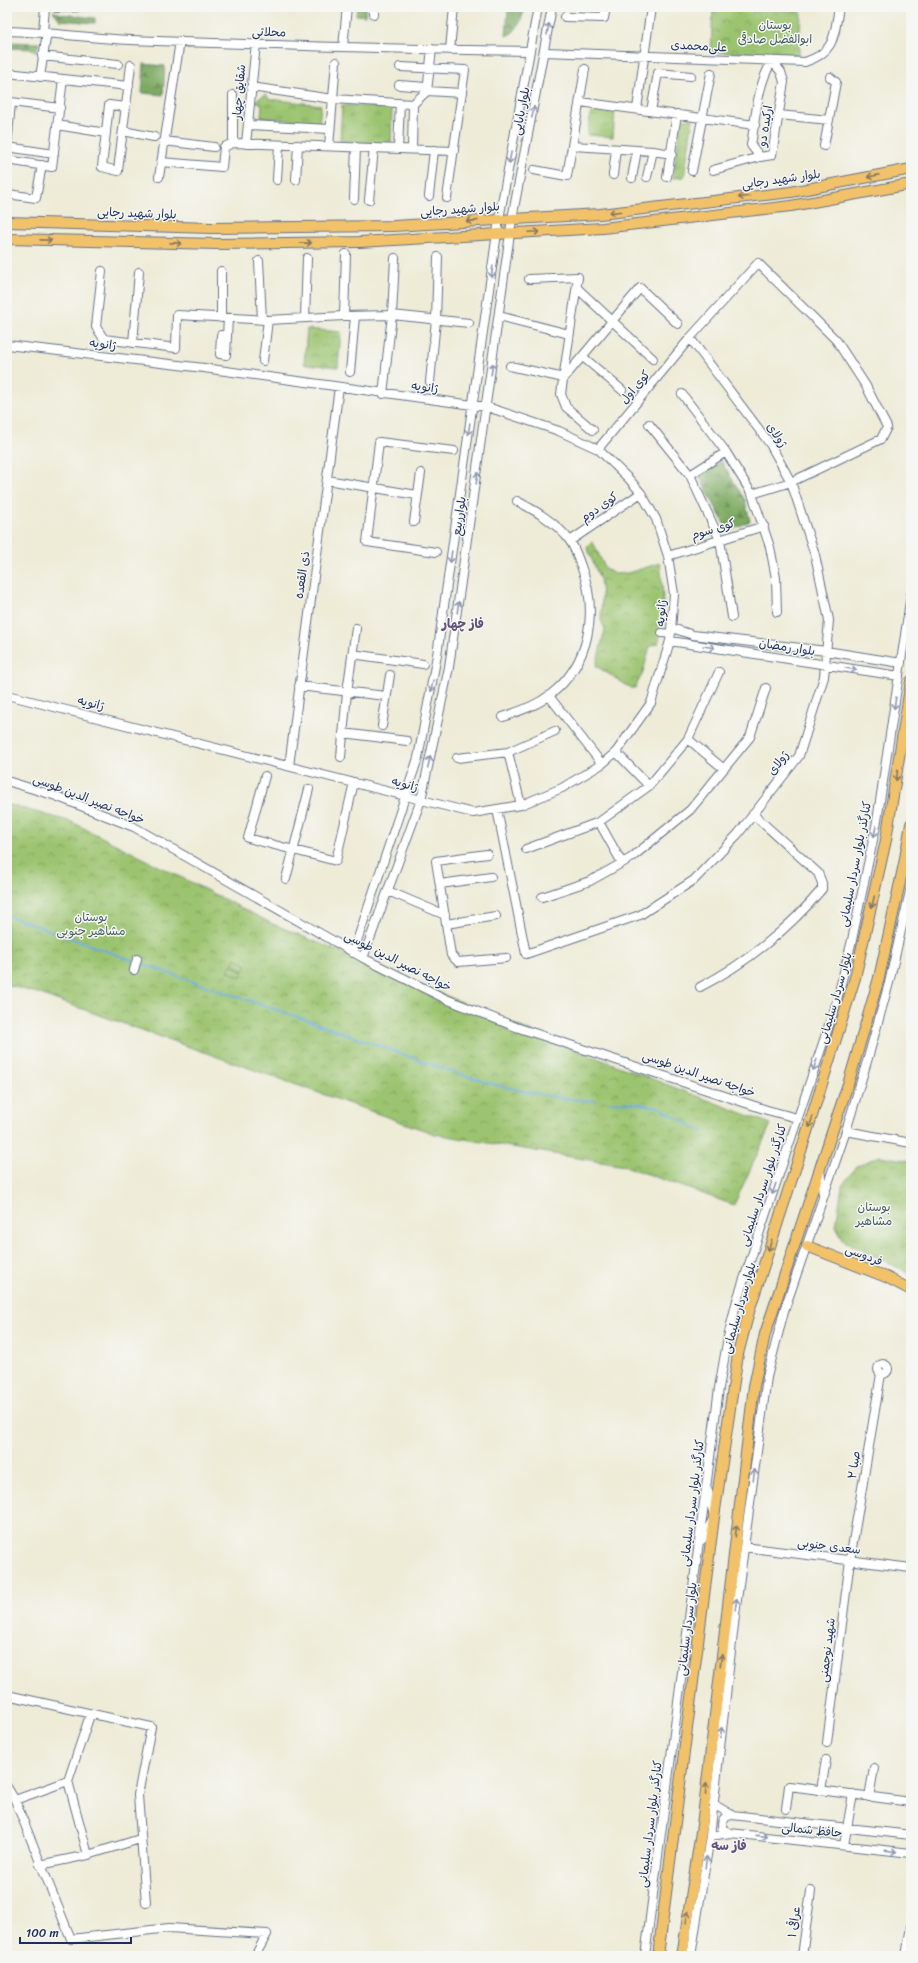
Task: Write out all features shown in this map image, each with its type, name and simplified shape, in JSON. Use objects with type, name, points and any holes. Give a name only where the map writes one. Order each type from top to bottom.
[{"type":"main road","name":"بلوار شهید رجایی","points":[[7,222],[212,228],[393,226],[600,214],[791,192],[910,171]]},
{"type":"main road","points":[[7,239],[217,244],[359,242],[603,228],[791,206],[910,184]]},
{"type":"main road","name":"بلوار سردار سلیمانی","points":[[658,1956],[714,1517],[738,1354],[748,1316],[856,978],[885,847],[911,681]]},
{"type":"main road","points":[[682,1956],[702,1825],[754,1386],[766,1334],[849,1081],[879,978],[904,864],[911,824]]},
{"type":"main road","name":"فردوسی","points":[[807,1246],[886,1278],[911,1290]]},
{"type":"street","points":[[40,77],[45,32],[45,7]]},
{"type":"street","points":[[56,8],[86,7]]},
{"type":"street","points":[[342,47],[347,7]]},
{"type":"street","points":[[450,50],[454,7]]},
{"type":"street","name":"بلوار بابایی","points":[[498,234],[499,219],[538,7]]},
{"type":"street","name":"بلوار بابایی","points":[[511,233],[512,219],[545,52],[552,7]]},
{"type":"street","points":[[565,17],[604,18],[606,7]]},
{"type":"street","points":[[637,109],[651,7]]},
{"type":"street","name":"علی‌محمدی","points":[[545,52],[772,62],[805,62],[822,55],[828,50],[832,42],[839,7]]},
{"type":"street","name":"محلاتی","points":[[7,31],[45,32],[129,40],[450,50],[530,50]]},
{"type":"street","points":[[159,177],[180,41]]},
{"type":"street","name":"شقایق چهار","points":[[246,144],[256,43]]},
{"type":"street","points":[[412,149],[413,104],[427,89],[432,49]]},
{"type":"street","points":[[42,56],[118,64]]},
{"type":"street","points":[[329,146],[336,62]]},
{"type":"street","name":"ارکیده دو","points":[[772,62],[780,72],[784,82],[772,155],[760,157],[751,145],[761,85],[764,75],[772,62]]},
{"type":"street","points":[[126,107],[109,105],[102,167],[118,171],[129,86],[131,65]]},
{"type":"street","points":[[400,67],[465,70],[447,198]]},
{"type":"street","points":[[534,170],[568,176],[585,69]]},
{"type":"street","points":[[651,111],[658,72],[691,76]]},
{"type":"street","points":[[7,73],[129,86]]},
{"type":"street","points":[[692,171],[704,118],[710,73]]},
{"type":"street","points":[[824,146],[836,82],[830,78]]},
{"type":"street","points":[[7,160],[52,167],[63,79]]},
{"type":"street","points":[[399,85],[462,93]]},
{"type":"street","points":[[251,87],[333,98],[413,104]]},
{"type":"street","points":[[233,96],[233,143]]},
{"type":"street","points":[[54,154],[7,147],[11,102],[60,108]]},
{"type":"street","points":[[580,102],[754,125]]},
{"type":"street","points":[[398,149],[400,103]]},
{"type":"street","points":[[667,176],[672,154],[677,114]]},
{"type":"street","points":[[779,115],[829,120]]},
{"type":"street","points":[[58,125],[106,133]]},
{"type":"street","points":[[248,125],[330,129]]},
{"type":"street","points":[[123,131],[154,137]]},
{"type":"street","points":[[164,141],[214,147]]},
{"type":"street","points":[[161,162],[222,167],[224,147],[233,143],[454,151]]},
{"type":"street","points":[[277,180],[279,145]]},
{"type":"street","points":[[296,180],[298,145]]},
{"type":"street","points":[[572,146],[653,151],[672,154]]},
{"type":"street","points":[[354,199],[356,147]]},
{"type":"street","points":[[370,200],[374,148]]},
{"type":"street","points":[[613,175],[616,149]]},
{"type":"street","points":[[429,196],[434,150]]},
{"type":"street","points":[[632,178],[637,150]]},
{"type":"street","points":[[647,177],[653,151]]},
{"type":"street","points":[[713,170],[760,157]]},
{"type":"street","points":[[7,194],[36,198],[42,165]]},
{"type":"street","points":[[504,194],[510,199],[516,197]]},
{"type":"street","name":"بلوارربیع","points":[[363,958],[421,800],[451,657],[511,233]]},
{"type":"street","name":"بلوارربیع","points":[[354,953],[418,758],[437,655],[498,234]]},
{"type":"street","points":[[495,254],[502,251],[508,256]]},
{"type":"street","points":[[344,316],[346,254]]},
{"type":"street","points":[[430,382],[436,320],[438,257]]},
{"type":"street","points":[[306,318],[307,258]]},
{"type":"street","points":[[383,394],[392,315],[395,258]]},
{"type":"street","points":[[259,261],[265,320],[263,361]]},
{"type":"street","name":"کوی اول","points":[[598,449],[690,338],[758,263],[836,340],[866,386],[887,427],[881,439],[791,482]]},
{"type":"street","points":[[102,271],[96,327],[104,339],[176,348],[177,314],[265,320],[392,315],[469,323]]},
{"type":"street","points":[[221,271],[226,355],[220,354],[221,335]]},
{"type":"street","points":[[133,343],[139,272]]},
{"type":"street","points":[[529,279],[578,277],[561,394],[566,407],[593,430]]},
{"type":"street","points":[[577,288],[612,322],[653,358]]},
{"type":"street","points":[[564,378],[640,288],[678,324]]},
{"type":"street","points":[[350,372],[355,316]]},
{"type":"street","points":[[499,316],[569,334]]},
{"type":"street","name":"ژولای","points":[[497,809],[526,954],[640,915],[694,880],[738,834],[799,756],[824,677],[829,620],[815,555],[791,482],[770,444],[690,338]]},
{"type":"street","name":"ژانویه","points":[[7,345],[204,368],[383,394],[487,407],[559,431],[598,449],[641,493],[656,519],[668,556],[674,594],[671,634],[651,703],[616,752],[602,764],[562,788],[521,805],[473,813],[7,694]]},
{"type":"street","points":[[583,357],[622,390]]},
{"type":"street","points":[[510,366],[564,378]]},
{"type":"street","name":"ذی القعده","points":[[288,766],[339,387]]},
{"type":"street","points":[[682,394],[726,452],[752,494],[764,526],[776,578],[777,612]]},
{"type":"street","points":[[649,424],[690,475],[720,540],[732,617]]},
{"type":"street","points":[[436,552],[368,542],[379,442],[454,452]]},
{"type":"street","points":[[690,475],[726,452]]},
{"type":"street","points":[[414,522],[421,473]]},
{"type":"street","points":[[327,480],[417,495]]},
{"type":"street","points":[[752,494],[791,482]]},
{"type":"street","name":"کوی دوم","points":[[570,541],[641,493]]},
{"type":"street","points":[[503,717],[530,707],[549,696],[570,675],[582,656],[589,632],[591,608],[588,583],[570,541],[542,514],[517,501]]},
{"type":"street","name":"کوی سوم","points":[[668,556],[764,526]]},
{"type":"street","name":"کنارگذر بلوار سردار سلیمانی","points":[[645,1956],[718,1388],[737,1300],[836,1004],[852,940],[877,821],[911,595]]},
{"type":"street","points":[[341,757],[347,692],[356,628]]},
{"type":"street","points":[[662,633],[671,634]]},
{"type":"street","name":"بلوار رمضان","points":[[671,634],[693,634],[826,651],[901,663]]},
{"type":"street","name":"بلوار رمضان","points":[[671,634],[825,665],[899,676]]},
{"type":"street","points":[[352,654],[422,664]]},
{"type":"street","points":[[437,655],[451,657]]},
{"type":"street","points":[[526,849],[599,822],[649,786],[688,739],[719,672]]},
{"type":"street","points":[[382,726],[390,675]]},
{"type":"street","points":[[299,686],[386,696]]},
{"type":"street","points":[[542,896],[590,881],[631,858],[690,810],[750,737],[766,688]]},
{"type":"street","points":[[549,696],[602,764]]},
{"type":"street","points":[[457,758],[508,752],[555,731]]},
{"type":"street","points":[[344,733],[407,741]]},
{"type":"street","points":[[688,739],[724,769]]},
{"type":"street","points":[[508,752],[521,805]]},
{"type":"street","points":[[616,752],[649,786]]},
{"type":"street","points":[[265,776],[248,838],[336,861],[354,782]]},
{"type":"street","name":"خواجه نصیر الدین طوسی","points":[[7,781],[56,796],[134,827],[363,958],[446,999],[516,1027],[766,1110],[797,1118]]},
{"type":"street","points":[[286,879],[309,789]]},
{"type":"street","points":[[700,987],[726,974],[755,952],[783,928],[822,889],[822,883],[818,873],[753,814]]},
{"type":"street","points":[[599,822],[622,863]]},
{"type":"street","points":[[487,854],[436,861],[451,955],[458,962],[506,958]]},
{"type":"street","points":[[440,884],[491,877]]},
{"type":"street","points":[[691,1956],[710,1836],[744,1547],[767,1377],[784,1311],[846,1131],[889,982],[911,887]]},
{"type":"street","points":[[388,891],[444,915]]},
{"type":"street","points":[[446,924],[496,916]]},
{"type":"street","points":[[836,1004],[856,978],[852,940]]},
{"type":"street","points":[[134,970],[137,959]]},
{"type":"street","points":[[846,1131],[911,1142]]},
{"type":"street","points":[[820,1169],[823,1198]]},
{"type":"street","name":"صبا ۲","points":[[850,1560],[881,1374]]},
{"type":"street","points":[[699,1545],[714,1517],[706,1485]]},
{"type":"street","name":"سعدی جنوبی","points":[[744,1547],[911,1568]]},
{"type":"street","name":"شهید نوچمنی","points":[[827,1743],[850,1560]]},
{"type":"street","points":[[7,1695],[90,1715],[151,1727],[138,1795],[140,1839],[146,1903]]},
{"type":"street","points":[[88,1855],[68,1781],[90,1715]]},
{"type":"street","points":[[821,1790],[826,1760]]},
{"type":"street","points":[[869,1797],[874,1768]]},
{"type":"street","points":[[15,1800],[68,1781]]},
{"type":"street","points":[[786,1809],[789,1786],[911,1802]]},
{"type":"street","points":[[7,1787],[15,1800],[40,1866],[71,1939],[169,1928],[267,1934],[255,1956]]},
{"type":"street","points":[[844,1845],[853,1794]]},
{"type":"street","name":"حافظ شمالی","points":[[713,1804],[732,1815],[911,1834]]},
{"type":"street","points":[[730,1833],[723,1829],[722,1821],[724,1817],[732,1815]]},
{"type":"street","name":"حافظ شمالی","points":[[710,1836],[730,1833],[911,1853]]},
{"type":"street","points":[[40,1866],[88,1855],[140,1839]]},
{"type":"street","name":"عراقی ۱","points":[[802,1956],[811,1891]]},
{"type":"street","points":[[906,1956],[911,1926]]},
{"type":"green space","points":[[357,7],[366,7],[365,16],[356,15]]},
{"type":"green space","points":[[525,7],[523,16],[516,28],[513,32],[506,36],[508,8]]},
{"type":"green space","name":"بوستان ابوالفضل صادقی","points":[[713,8],[801,11],[799,55],[711,52]]},
{"type":"green space","points":[[53,11],[62,14],[95,18],[95,23],[60,20]]},
{"type":"green space","points":[[7,42],[39,43],[36,52],[30,49],[7,48]]},
{"type":"green space","points":[[144,64],[165,66],[163,95],[142,93]]},
{"type":"green space","points":[[266,94],[269,99],[321,105],[319,124],[261,117],[262,104],[255,101]]},
{"type":"green space","points":[[342,105],[392,108],[391,144],[340,141]]},
{"type":"green space","points":[[592,107],[615,109],[613,137],[587,135]]},
{"type":"green space","points":[[681,119],[693,119],[684,177],[673,178]]},
{"type":"green space","points":[[307,329],[341,332],[338,367],[304,364]]},
{"type":"green space","points":[[721,461],[745,500],[750,521],[731,530],[727,529],[699,476]]},
{"type":"green space","points":[[591,542],[594,544],[605,568],[614,574],[628,573],[660,563],[663,604],[661,634],[658,644],[650,646],[643,672],[635,688],[631,688],[596,666],[605,629],[601,620],[602,595],[600,579],[587,548]]},
{"type":"green space","name":"بوستان مشاهیر جنوبی","points":[[7,804],[72,822],[273,924],[576,1050],[771,1124],[734,1205],[625,1166],[435,1134],[37,993],[7,985]]},
{"type":"green space","points":[[235,958],[247,965],[244,971],[232,964]]},
{"type":"green space","points":[[231,965],[243,972],[240,977],[228,971]]},
{"type":"green space","name":"بوستان مشاهیر","points":[[880,1156],[911,1161],[911,1274],[844,1241],[836,1226],[842,1186],[856,1166]]},
{"type":"waterway","points":[[7,915],[134,961]]},
{"type":"waterway","points":[[138,962],[462,1075],[527,1092],[561,1098],[596,1101]]},
{"type":"waterway","points":[[610,1102],[635,1103],[658,1107],[703,1132]]},
{"type":"district","name":"فاز چهار","points":[[463,623]]},
{"type":"district","name":"فاز سه","points":[[729,1845]]}]
